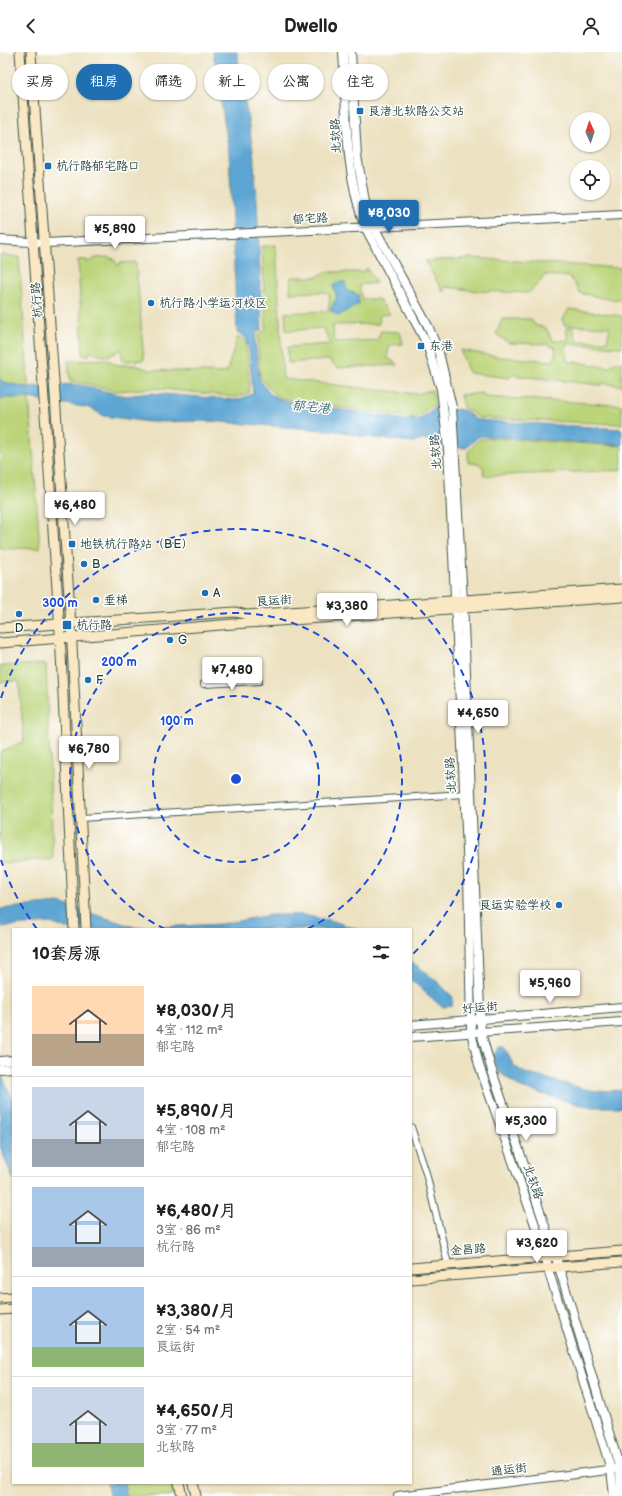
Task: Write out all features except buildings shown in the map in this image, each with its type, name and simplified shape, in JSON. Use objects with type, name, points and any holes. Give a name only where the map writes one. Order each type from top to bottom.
[{"type":"main road","name":"杭行路","points":[[20,52],[60,638],[74,928]]},
{"type":"main road","name":"杭行路","points":[[31,52],[46,243],[72,638],[86,903],[86,928]]},
{"type":"main road","name":"良运街","points":[[0,643],[72,638],[622,589]]},
{"type":"main road","name":"良运街","points":[[0,628],[234,612],[247,615],[459,604],[501,605],[622,597]]},
{"type":"main road","name":"金昌路","points":[[412,1268],[622,1251]]},
{"type":"main road","name":"金昌路","points":[[412,1279],[622,1262]]},
{"type":"main road","points":[[0,1298],[12,1297]]},
{"type":"main road","points":[[0,1310],[12,1309]]},
{"type":"main road","points":[[179,1484],[182,1496]]},
{"type":"main road","points":[[193,1484],[196,1496]]},
{"type":"street","name":"北软路","points":[[343,52],[349,163],[358,208],[365,228],[427,344],[448,407]]},
{"type":"street","name":"北软路","points":[[351,52],[356,156],[362,192],[374,227],[429,328],[439,353],[448,407],[452,449],[481,1033],[550,1256],[548,1269],[611,1469],[614,1496]]},
{"type":"street","name":"郁宅路","points":[[0,240],[46,243],[622,215]]},
{"type":"street","name":"北软路","points":[[459,604],[472,1032],[479,1065],[550,1256],[558,1267],[621,1469],[621,1496]]},
{"type":"street","points":[[204,684],[259,681]]},
{"type":"street","points":[[81,818],[464,794]]},
{"type":"street","name":"好运街","points":[[412,1025],[622,1008]]},
{"type":"street","name":"好运街","points":[[412,1037],[622,1022]]},
{"type":"street","points":[[0,1061],[12,1060]]},
{"type":"street","points":[[0,1069],[12,1068]]},
{"type":"street","points":[[412,1130],[426,1173],[448,1264]]},
{"type":"street","name":"通运街","points":[[398,1496],[611,1469],[621,1469]]},
{"type":"green space","points":[[276,245],[283,379],[417,394],[432,390],[436,406],[432,406],[416,418],[295,401],[281,398],[273,393],[260,377],[258,335],[266,329],[262,246]]},
{"type":"green space","points":[[0,255],[19,257],[40,548],[0,549]]},
{"type":"green space","points":[[108,257],[114,259],[118,266],[120,263],[136,262],[144,360],[123,361],[121,349],[114,354],[106,356],[98,355],[90,351],[90,355],[83,355],[78,260],[87,260],[87,263],[96,258]]},
{"type":"green space","points":[[471,258],[622,268],[622,298],[612,300],[580,293],[570,277],[545,275],[528,293],[478,291],[446,287],[443,292],[425,261]]},
{"type":"green space","points":[[367,268],[376,283],[359,285],[362,299],[378,299],[390,314],[380,315],[379,324],[333,325],[334,340],[337,342],[377,340],[381,331],[400,332],[403,344],[390,345],[387,357],[398,365],[337,368],[329,360],[288,363],[288,347],[331,344],[323,328],[286,331],[285,313],[328,311],[330,296],[324,292],[290,293],[291,277],[317,277],[325,272],[363,272]]},
{"type":"green space","points":[[569,309],[622,316],[622,347],[566,344],[567,361],[609,367],[615,362],[622,362],[622,386],[605,383],[600,385],[511,375],[510,378],[469,373],[460,350],[500,357],[554,361],[556,348],[546,344],[509,343],[496,334],[502,319],[531,319],[535,325],[546,328],[553,341],[568,340],[566,328],[572,327],[577,341],[607,341],[610,327],[564,325],[563,319]]},
{"type":"green space","points":[[238,337],[246,342],[250,392],[237,397],[155,388],[117,391],[70,380],[68,361],[107,359],[116,365],[135,365],[149,370],[226,373]]},
{"type":"green space","points":[[483,393],[484,397],[622,405],[622,424],[479,418],[463,407],[460,395]]},
{"type":"green space","points":[[488,438],[622,446],[622,470],[484,476],[483,467],[478,463],[468,463],[468,452],[478,440]]},
{"type":"green space","points":[[46,664],[53,859],[0,863],[0,752],[24,741],[19,681],[0,682],[0,666]]},
{"type":"green space","points":[[124,1484],[171,1484],[174,1496],[126,1496]]},
{"type":"water","points":[[213,52],[237,52],[239,64],[215,64]]},
{"type":"water","name":"郁宅港","points":[[221,100],[245,100],[253,150],[257,200],[262,329],[257,332],[255,338],[259,379],[270,394],[279,399],[290,402],[408,420],[420,419],[434,408],[464,410],[476,420],[622,429],[622,445],[486,436],[478,437],[466,448],[436,446],[427,439],[414,442],[365,437],[338,431],[208,421],[149,422],[104,416],[90,408],[28,398],[0,398],[0,379],[4,382],[25,387],[76,384],[125,396],[151,393],[237,400],[253,394],[249,349],[246,338],[237,332],[229,152]]},
{"type":"water","points":[[345,282],[347,291],[358,294],[359,304],[338,316],[330,310],[337,297],[334,284]]},
{"type":"water","points":[[59,903],[137,928],[65,928],[50,923],[0,927],[0,909]]},
{"type":"water","points":[[270,915],[303,915],[333,921],[353,928],[137,928],[222,924]]},
{"type":"water","points":[[412,962],[439,983],[453,997],[452,1006],[442,1007],[412,981]]},
{"type":"water","points":[[499,1047],[504,1047],[514,1066],[525,1073],[585,1089],[597,1091],[622,1090],[622,1107],[588,1107],[521,1088],[499,1072],[492,1057]]},
{"type":"water","points":[[0,1072],[12,1097],[12,1177],[0,1147]]},
{"type":"water","points":[[107,1484],[124,1484],[126,1496],[109,1496]]},
{"type":"place","name":"良渚北软路公交站","points":[[360,111]]},
{"type":"place","name":"杭行路郁宅路口","points":[[48,166]]},
{"type":"place","name":"杭行路小学运河校区","points":[[151,303]]},
{"type":"place","name":"东港","points":[[421,346]]},
{"type":"place","name":"地铁杭行路站（B·E）","points":[[72,544]]},
{"type":"place","name":"B","points":[[84,564]]},
{"type":"place","name":"A","points":[[205,593]]},
{"type":"place","name":"垂梯","points":[[96,600]]},
{"type":"place","name":"D","points":[[19,614]]},
{"type":"place","name":"杭行路","points":[[67,625]]},
{"type":"place","name":"G","points":[[170,640]]},
{"type":"place","name":"F","points":[[88,680]]},
{"type":"place","name":"良运实验学校","points":[[559,905]]}]
